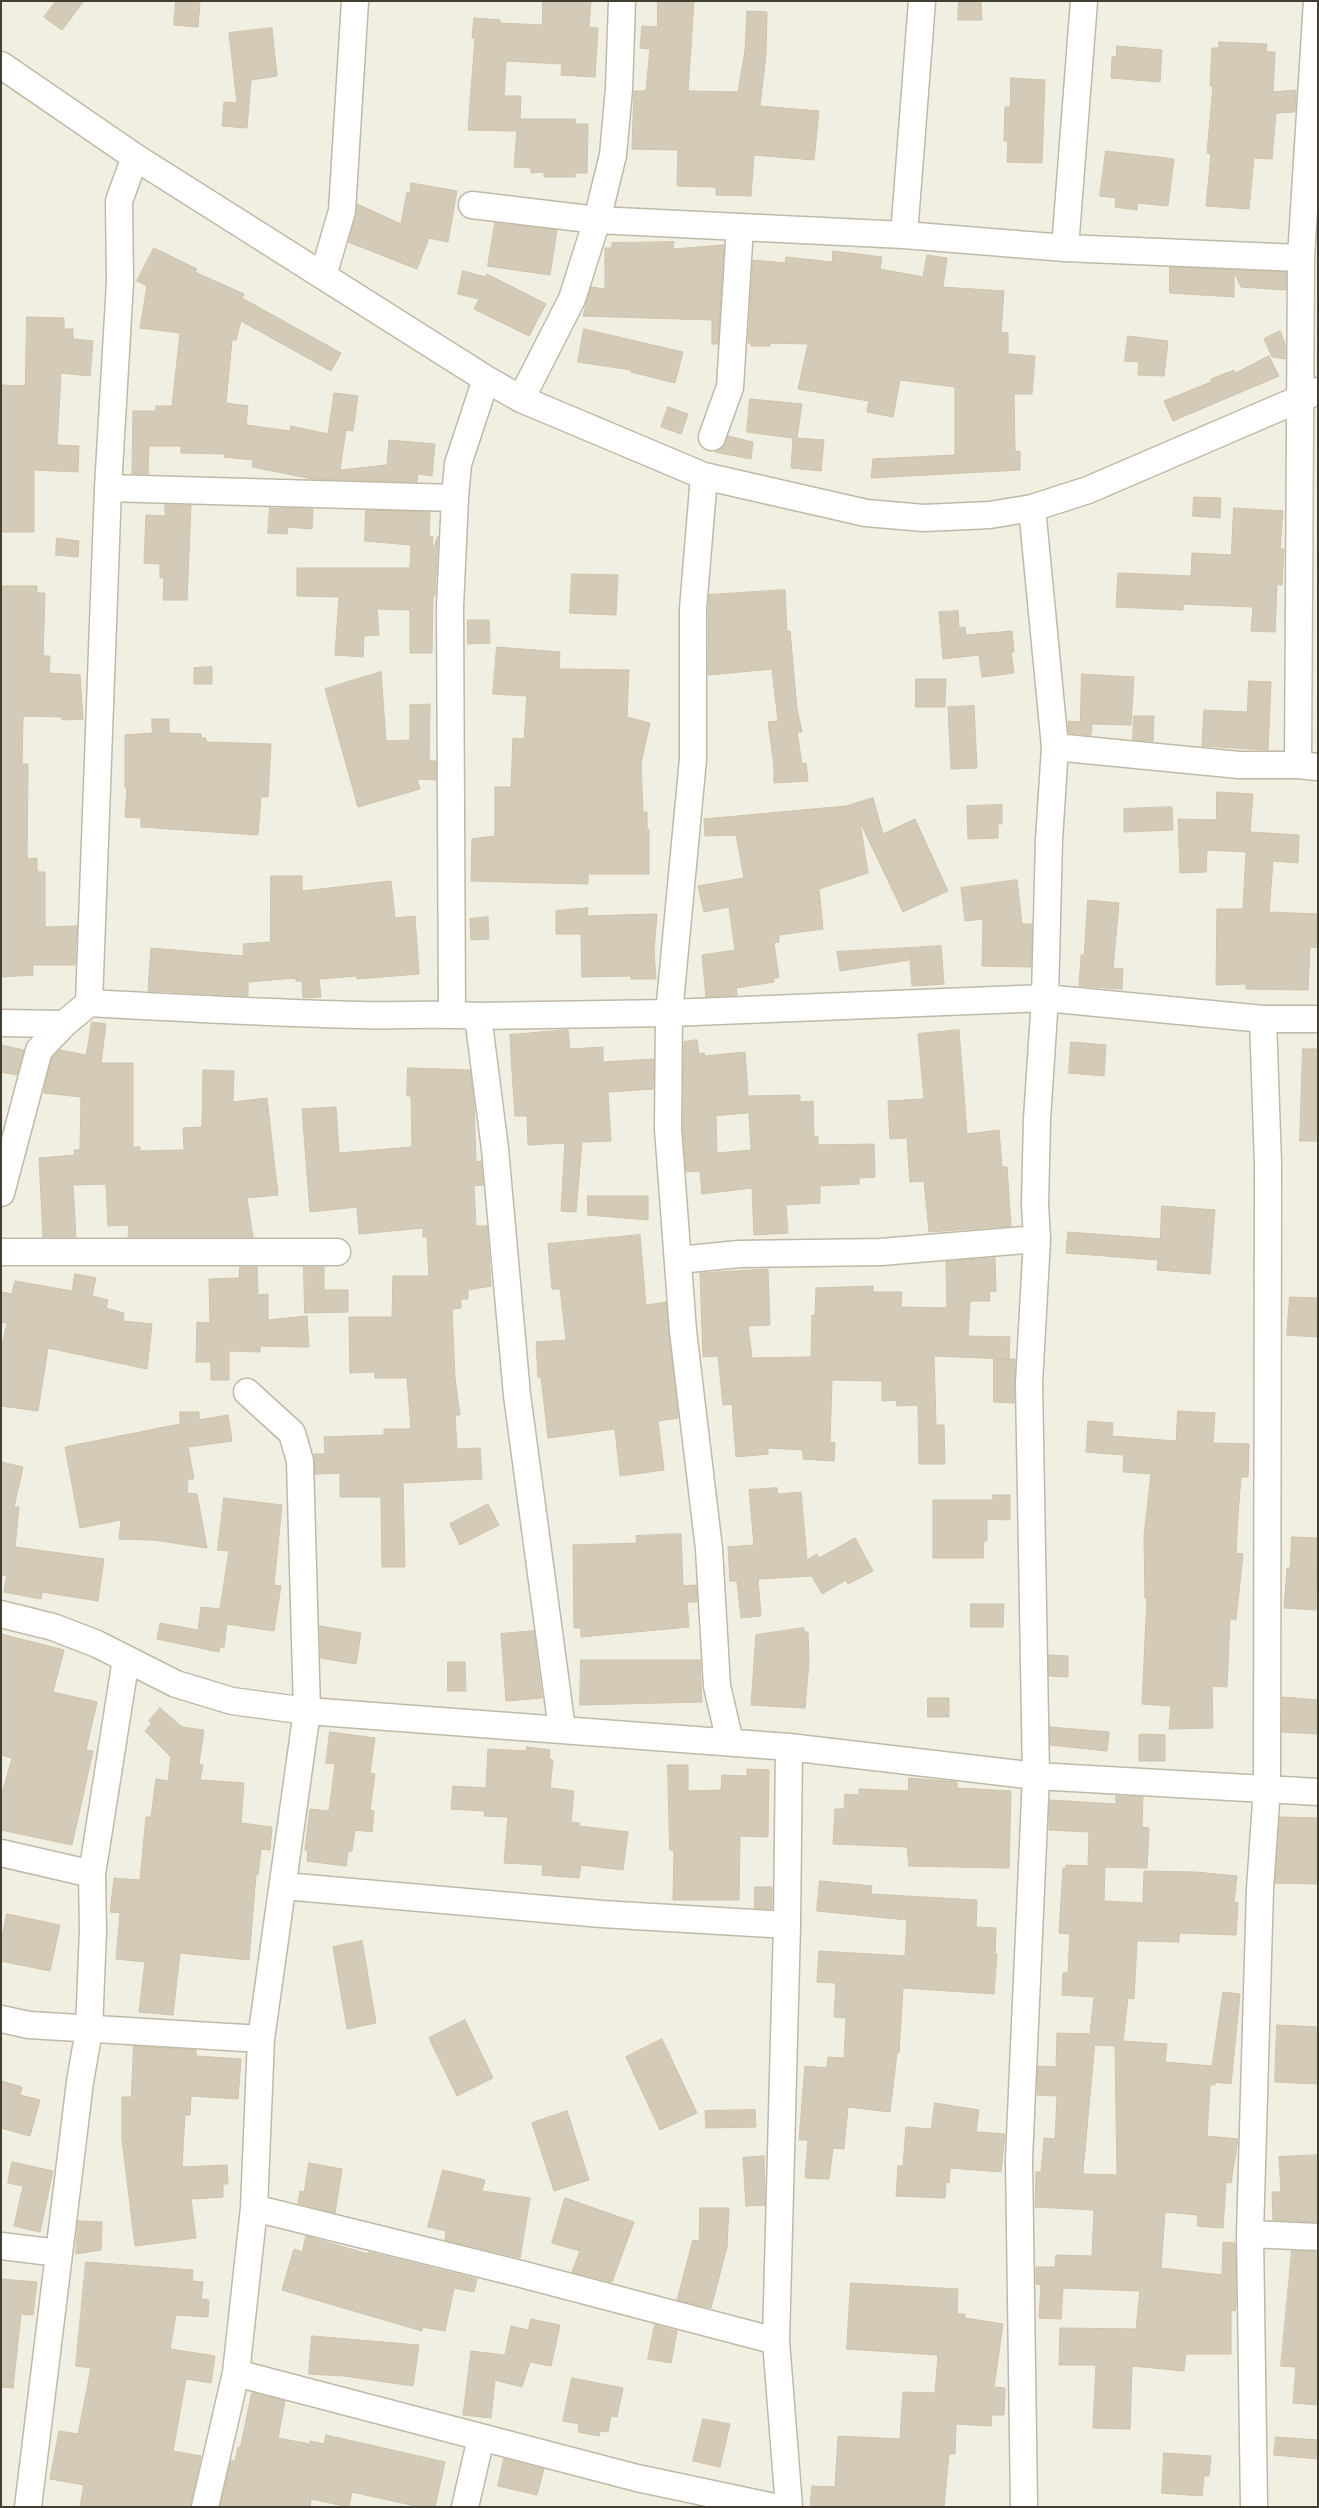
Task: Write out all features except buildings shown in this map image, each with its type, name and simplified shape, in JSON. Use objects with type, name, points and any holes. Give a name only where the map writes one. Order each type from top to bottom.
[{"type":"street","points":[[323,276],[342,211],[355,1]]},
{"type":"street","points":[[521,399],[572,299],[597,220],[613,155],[622,1]]},
{"type":"street","points":[[904,236],[922,1]]},
{"type":"street","points":[[1065,248],[1084,1]]},
{"type":"street","points":[[1054,746],[1239,765],[1308,766],[1310,394],[1301,258],[1317,1]]},
{"type":"street","points":[[1,65],[135,157],[486,380],[521,399],[704,476],[866,513],[924,518],[990,515],[1032,508],[1088,490],[1310,394]]},
{"type":"street","points":[[89,1003],[108,488],[120,282],[119,201],[135,157]]},
{"type":"street","points":[[472,205],[597,220],[904,236],[1065,248],[1301,258]]},
{"type":"street","points":[[712,437],[730,387],[740,227]]},
{"type":"street","points":[[452,1014],[450,607],[455,498],[458,464],[486,380]]},
{"type":"street","points":[[704,476],[693,609],[690,790],[669,1013],[668,1129],[684,1330],[709,1549],[717,1686],[730,1742]]},
{"type":"street","points":[[108,488],[455,498]]},
{"type":"street","points":[[1024,2507],[1019,2159],[1036,1776],[1029,1383],[1037,1239],[1035,1204],[1037,1119],[1045,998],[1049,840],[1054,746],[1032,508]]},
{"type":"street","points":[[1,1193],[40,1050],[64,1024],[89,1003],[258,1012],[411,1016],[452,1014],[478,1016],[669,1013],[1045,998],[1263,1019],[1318,1019]]},
{"type":"street","points":[[478,1016],[497,1168],[517,1395],[562,1729]]},
{"type":"street","points":[[1254,2507],[1250,2234],[1260,1889],[1266,1788],[1268,1164],[1263,1019]]},
{"type":"street","points":[[1,1023],[64,1024]]},
{"type":"street","points":[[678,1260],[739,1254],[881,1252],[1037,1239]]},
{"type":"street","points":[[1,1252],[337,1252]]},
{"type":"street","points":[[205,2507],[236,2373],[254,2208],[261,2039],[284,1886],[307,1711],[300,1461],[292,1433],[247,1392]]},
{"type":"street","points":[[1,1614],[53,1627],[97,1644],[176,1684],[232,1702],[307,1711],[789,1747],[1036,1776],[1318,1792]]},
{"type":"street","points":[[28,2507],[80,2082],[89,2030],[93,1930],[92,1874],[126,1659]]},
{"type":"street","points":[[789,1747],[787,1925],[776,2341],[789,2507]]},
{"type":"street","points":[[1,1853],[92,1874]]},
{"type":"street","points":[[284,1886],[602,1914],[787,1925]]},
{"type":"street","points":[[1,2019],[29,2025],[89,2030],[261,2039]]},
{"type":"street","points":[[254,2208],[530,2276],[776,2341]]},
{"type":"street","points":[[1250,2234],[1318,2237]]},
{"type":"street","points":[[1,2246],[59,2253]]},
{"type":"street","points":[[236,2373],[637,2478],[774,2507]]},
{"type":"street","points":[[465,2507],[480,2438]]}]
